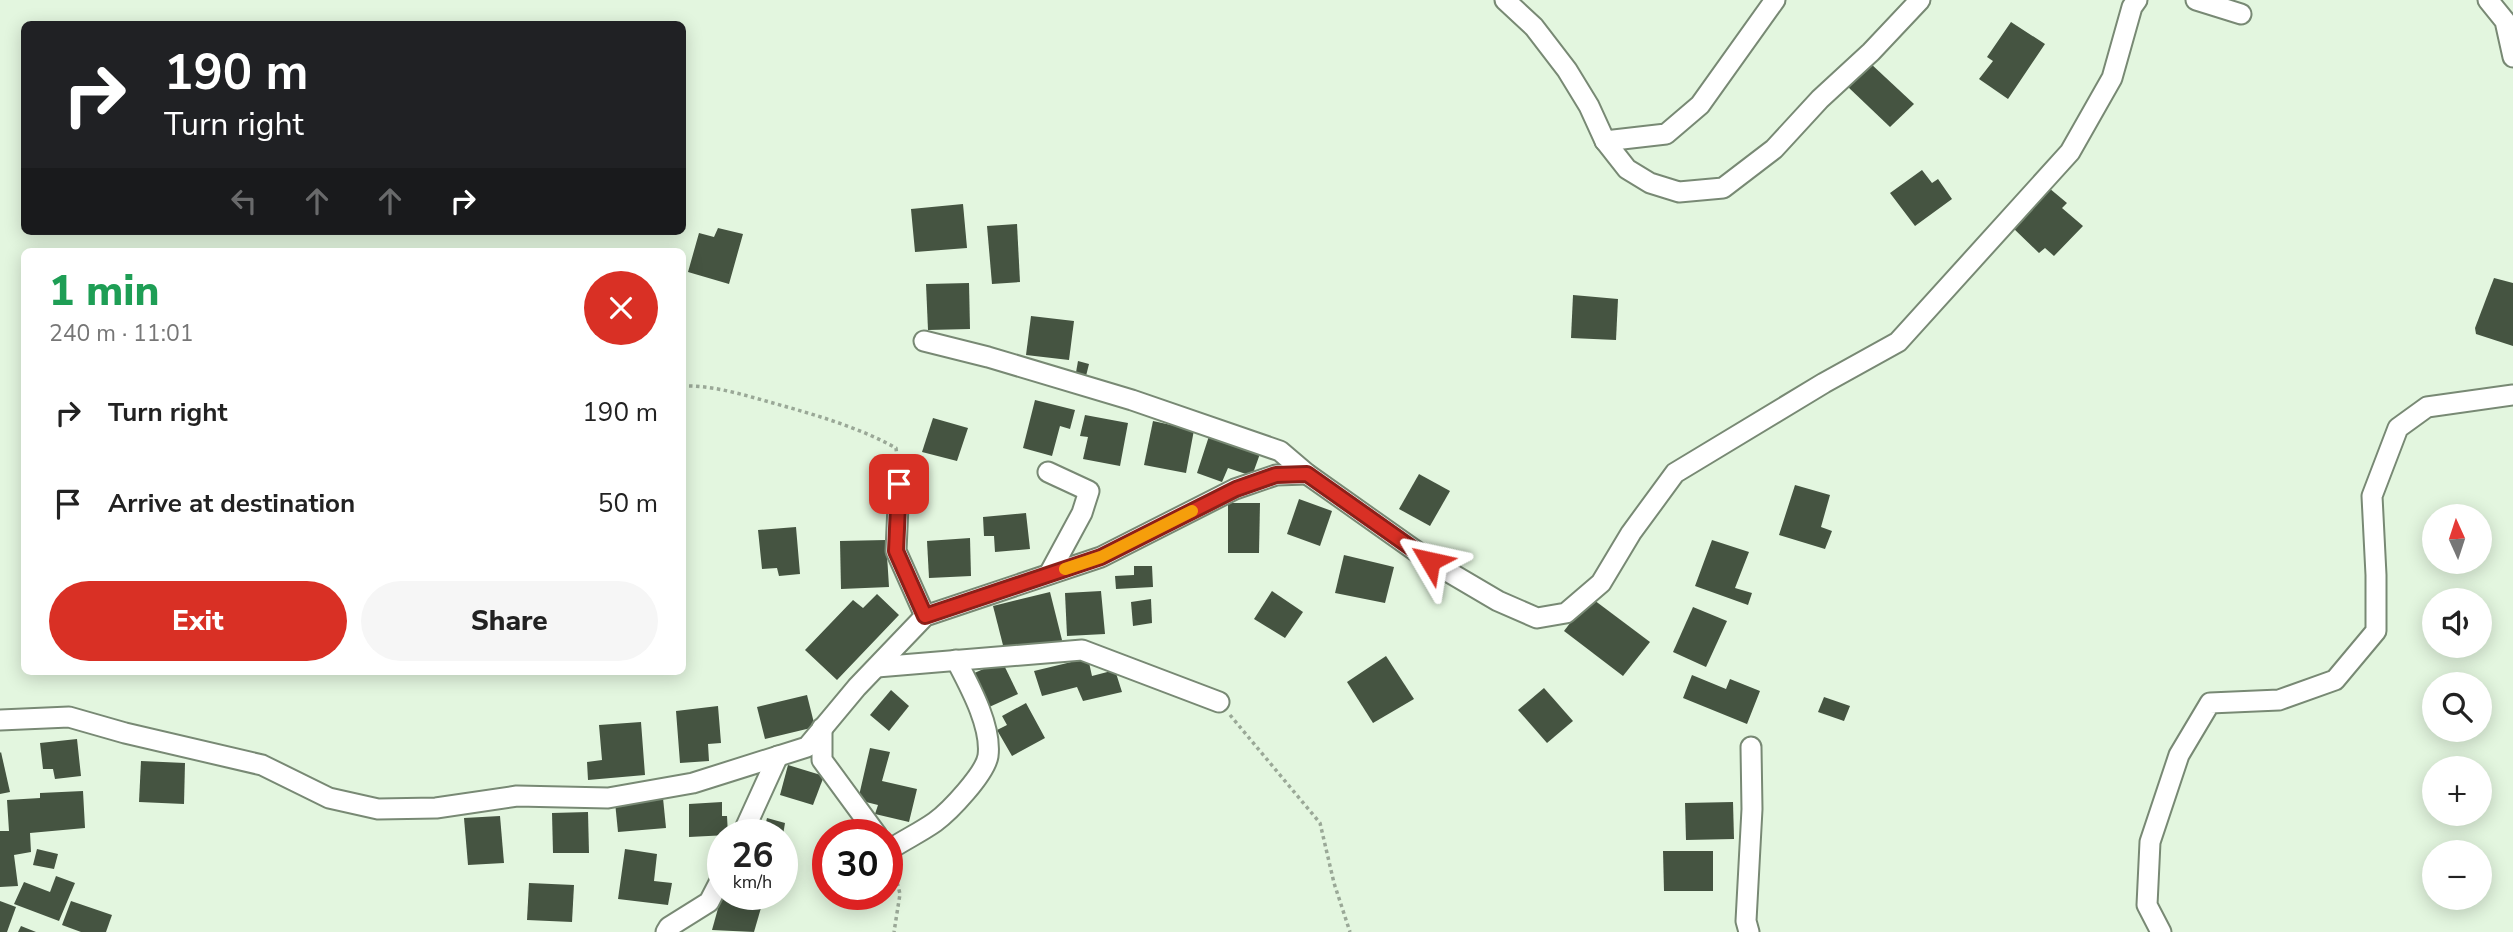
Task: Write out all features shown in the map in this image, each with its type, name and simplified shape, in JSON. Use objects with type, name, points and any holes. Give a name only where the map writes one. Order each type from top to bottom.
[{"type":"street","points":[[1504,0],[1534,27],[1567,69],[1589,106],[1605,141],[1628,169],[1650,183],[1679,192],[1723,188],[1774,149],[1820,99],[1871,52],[1920,0]]},
{"type":"street","points":[[1605,141],[1666,134],[1700,105],[1775,0]]},
{"type":"street","points":[[924,341],[1132,400],[1280,451],[1307,474],[1430,561],[1498,601],[1537,618],[1566,613],[1601,583],[1631,533],[1675,473],[1824,383],[1898,342],[2070,152],[2112,78],[2132,6],[2137,0]]},
{"type":"street","points":[[2196,0],[2241,14]]},
{"type":"street","points":[[2488,0],[2505,21],[2513,57]]},
{"type":"street","points":[[2161,932],[2147,905],[2150,842],[2179,755],[2210,703],[2280,699],[2335,680],[2376,631],[2372,496],[2398,428],[2427,407],[2513,395]]},
{"type":"street","points":[[1048,472],[1089,491],[1082,513],[1049,575]]},
{"type":"street","points":[[0,720],[69,717],[262,765],[329,798],[378,809],[436,808],[517,796],[608,798],[693,783],[807,747],[925,616],[1101,557],[1236,489],[1276,475],[1307,474]]},
{"type":"street","points":[[899,484],[896,551],[925,616]]},
{"type":"street","points":[[877,667],[1082,650],[1219,702]]},
{"type":"street","points":[[903,836],[937,821],[981,774],[988,756],[987,733],[971,687],[956,660]]},
{"type":"street","points":[[822,728],[822,760],[866,819]]},
{"type":"street","points":[[1749,932],[1746,921],[1752,809],[1751,747]]},
{"type":"street","points":[[749,819],[778,756]]},
{"type":"street","points":[[666,932],[669,927],[707,903]]},
{"type":"path","points":[[686,386],[736,393],[872,434],[896,448],[899,484]]},
{"type":"path","points":[[1219,702],[1320,823],[1334,883],[1350,932]]},
{"type":"path","points":[[894,932],[897,910]]},
{"type":"building","points":[[2011,22],[2045,44],[2008,99],[1979,79],[1993,61],[1987,57]]},
{"type":"building","points":[[1870,63],[1914,104],[1890,127],[1847,86]]},
{"type":"building","points":[[1922,170],[1932,183],[1938,179],[1952,199],[1915,226],[1890,193]]},
{"type":"building","points":[[2049,188],[2067,203],[2062,208],[2083,226],[2054,256],[2045,248],[2039,253],[2012,227]]},
{"type":"building","points":[[963,204],[967,248],[915,252],[911,209]]},
{"type":"building","points":[[1017,224],[1020,282],[992,284],[987,226]]},
{"type":"building","points":[[718,228],[743,234],[729,284],[688,272],[699,233],[714,237]]},
{"type":"building","points":[[2494,278],[2513,283],[2513,346],[2476,334],[2475,328]]},
{"type":"building","points":[[969,283],[970,329],[928,330],[926,284]]},
{"type":"building","points":[[1573,295],[1618,299],[1616,340],[1571,338]]},
{"type":"building","points":[[1031,316],[1074,321],[1069,360],[1026,355]]},
{"type":"building","points":[[1078,361],[1089,364],[1085,380],[1075,378]]},
{"type":"building","points":[[1035,400],[1075,410],[1070,429],[1060,426],[1052,456],[1023,448]]},
{"type":"building","points":[[1085,415],[1128,423],[1120,466],[1083,459],[1088,437],[1080,436]]},
{"type":"building","points":[[933,418],[968,428],[957,461],[922,452]]},
{"type":"building","points":[[1153,421],[1194,430],[1186,473],[1144,465]]},
{"type":"building","points":[[1210,433],[1261,451],[1252,476],[1228,468],[1222,482],[1197,473]]},
{"type":"building","points":[[1419,474],[1450,491],[1430,526],[1399,509]]},
{"type":"building","points":[[1795,485],[1830,495],[1821,527],[1832,531],[1825,549],[1779,535]]},
{"type":"building","points":[[1299,499],[1332,511],[1320,546],[1287,534]]},
{"type":"building","points":[[1228,503],[1260,503],[1259,553],[1228,553]]},
{"type":"building","points":[[1026,513],[1030,549],[995,552],[994,536],[984,536],[983,517]]},
{"type":"building","points":[[796,527],[800,574],[779,576],[777,568],[762,569],[758,530]]},
{"type":"building","points":[[970,538],[971,576],[929,578],[927,541]]},
{"type":"building","points":[[886,540],[889,587],[841,589],[840,541]]},
{"type":"building","points":[[1712,540],[1749,552],[1735,588],[1752,593],[1748,605],[1695,586]]},
{"type":"building","points":[[1344,555],[1394,567],[1385,603],[1335,593]]},
{"type":"building","points":[[1134,566],[1152,566],[1153,587],[1116,589],[1115,576],[1134,575]]},
{"type":"building","points":[[1101,591],[1105,634],[1067,636],[1065,593]]},
{"type":"building","points":[[1272,591],[1303,612],[1285,638],[1254,619]]},
{"type":"building","points":[[1050,592],[1063,644],[1005,653],[993,606]]},
{"type":"building","points":[[877,594],[899,615],[837,680],[805,650],[853,600],[863,608]]},
{"type":"building","points":[[1590,597],[1650,642],[1623,676],[1564,631]]},
{"type":"building","points":[[1151,599],[1152,623],[1133,626],[1131,602]]},
{"type":"building","points":[[1693,607],[1727,621],[1706,667],[1673,652]]},
{"type":"building","points":[[1386,656],[1414,699],[1373,723],[1347,682]]},
{"type":"building","points":[[1088,658],[1092,676],[1115,670],[1122,692],[1083,701],[1077,687],[1042,696],[1034,671]]},
{"type":"building","points":[[1002,661],[1018,694],[987,708],[972,674]]},
{"type":"building","points":[[1692,675],[1726,689],[1730,679],[1760,691],[1747,724],[1683,698]]},
{"type":"building","points":[[1544,688],[1573,721],[1547,743],[1518,710]]},
{"type":"building","points":[[891,690],[909,706],[889,731],[870,715]]},
{"type":"building","points":[[807,695],[815,727],[765,739],[757,707]]},
{"type":"building","points":[[1824,697],[1850,706],[1844,721],[1818,712]]},
{"type":"building","points":[[1026,703],[1045,738],[1012,756],[997,730],[1007,725],[1002,716]]},
{"type":"building","points":[[718,706],[721,743],[708,744],[709,761],[680,763],[676,711]]},
{"type":"building","points":[[641,722],[645,775],[588,780],[587,762],[602,760],[599,725]]},
{"type":"building","points":[[77,739],[81,776],[55,779],[53,769],[43,769],[40,743]]},
{"type":"building","points":[[870,748],[890,752],[882,781],[917,789],[909,822],[875,814],[878,805],[858,800]]},
{"type":"building","points":[[0,753],[10,792],[0,794]]},
{"type":"building","points":[[141,761],[185,763],[184,804],[139,802]]},
{"type":"building","points":[[788,765],[824,776],[813,805],[780,795]]},
{"type":"building","points":[[83,791],[85,828],[30,833],[31,852],[14,855],[18,886],[0,887],[0,831],[9,831],[7,800],[40,798],[40,793]]},
{"type":"building","points":[[663,798],[666,828],[618,832],[615,802]]},
{"type":"building","points":[[722,802],[722,816],[727,816],[727,819],[707,819],[707,836],[689,837],[689,804]]},
{"type":"building","points":[[1733,802],[1734,839],[1686,840],[1685,803]]},
{"type":"building","points":[[588,812],[589,853],[553,853],[552,813]]},
{"type":"building","points":[[500,816],[504,863],[468,865],[464,818]]},
{"type":"building","points":[[37,849],[58,854],[54,869],[33,865]]},
{"type":"building","points":[[625,849],[657,854],[654,881],[672,883],[668,905],[618,899]]},
{"type":"building","points":[[1663,851],[1713,851],[1713,891],[1664,891]]},
{"type":"building","points":[[56,876],[75,883],[59,921],[14,904],[24,882],[50,892]]},
{"type":"building","points":[[529,883],[574,885],[572,922],[527,920]]},
{"type":"building","points":[[0,901],[16,907],[7,932],[0,932]]},
{"type":"building","points":[[71,901],[112,915],[106,932],[81,932],[62,925]]},
{"type":"building","points":[[718,910],[760,910],[754,932],[712,930]]},
{"type":"building","points":[[21,926],[36,932],[18,932]]},
{"type":"slow traffic","points":[[1065,569],[1101,557],[1192,511]]},
{"type":"route","points":[[899,484],[896,551],[925,616],[1101,557],[1236,489],[1276,475],[1307,474],[1430,561]]}]
